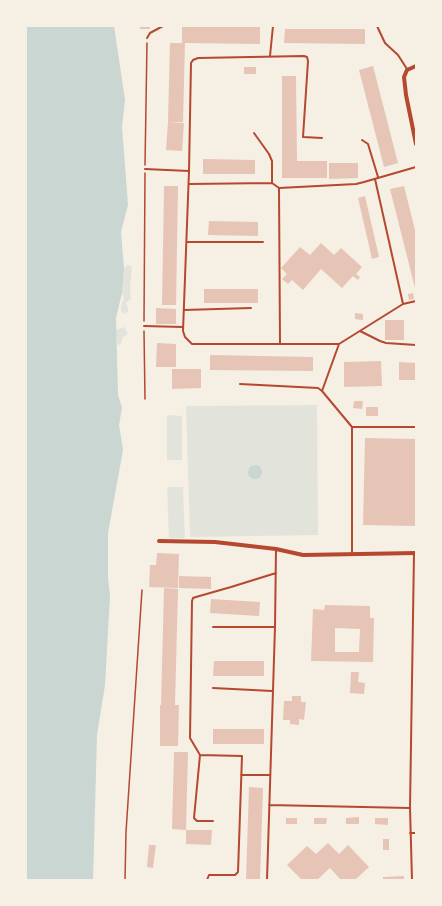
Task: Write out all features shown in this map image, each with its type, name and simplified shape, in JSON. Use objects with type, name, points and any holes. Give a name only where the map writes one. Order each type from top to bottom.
[{"type":"street","points":[[416,66],[407,70],[404,77],[406,95],[416,143]]},
{"type":"street","points":[[159,541],[215,542],[276,549],[303,555],[415,553]]},
{"type":"lane","points":[[147,38],[150,33],[163,26]]},
{"type":"lane","points":[[270,56],[272,26]]},
{"type":"lane","points":[[377,26],[385,43],[398,55],[407,70]]},
{"type":"lane","points":[[322,138],[303,137],[307,57],[270,56],[198,58],[193,60],[191,63],[189,184],[183,327],[185,337],[192,344],[339,344],[403,304],[416,301]]},
{"type":"lane","points":[[254,133],[272,161],[272,183]]},
{"type":"lane","points":[[362,140],[368,144],[378,177]]},
{"type":"lane","points":[[189,184],[272,183],[279,188],[356,184],[416,166]]},
{"type":"lane","points":[[145,169],[189,171]]},
{"type":"lane","points":[[375,179],[403,304]]},
{"type":"lane","points":[[279,188],[280,344]]},
{"type":"lane","points":[[187,242],[264,242]]},
{"type":"lane","points":[[184,310],[250,308]]},
{"type":"lane","points":[[144,326],[183,327]]},
{"type":"lane","points":[[360,331],[386,343],[416,345]]},
{"type":"lane","points":[[322,391],[339,344]]},
{"type":"lane","points":[[240,384],[318,388],[352,427],[352,554]]},
{"type":"lane","points":[[352,427],[416,427]]},
{"type":"lane","points":[[267,880],[276,549]]},
{"type":"lane","points":[[412,880],[410,808],[412,694],[415,630],[415,553]]},
{"type":"lane","points":[[213,821],[196,821],[194,818],[200,755],[190,738],[192,601],[193,598],[196,597],[276,573]]},
{"type":"lane","points":[[213,627],[275,627]]},
{"type":"lane","points":[[213,688],[272,691]]},
{"type":"lane","points":[[200,755],[242,756],[238,872],[235,875],[209,876],[206,880]]},
{"type":"lane","points":[[242,775],[269,775]]},
{"type":"lane","points":[[269,805],[410,808]]},
{"type":"lane","points":[[410,833],[416,833]]},
{"type":"path","points":[[145,399],[144,326],[147,38]]},
{"type":"path","points":[[125,880],[126,832],[142,590]]},
{"type":"shaded area","points":[[26,26],[114,26],[125,100],[122,127],[128,205],[121,232],[124,268],[122,293],[116,318],[118,395],[122,408],[119,425],[123,450],[108,533],[108,577],[110,596],[105,685],[97,735],[93,880],[26,880]]},
{"type":"shaded area","points":[[128,265],[132,268],[130,287],[131,299],[126,303],[128,312],[124,314],[121,311],[121,305],[124,299],[122,293],[124,268]]},
{"type":"shaded area","points":[[124,327],[128,334],[123,337],[121,344],[119,345],[117,344],[116,330]]},
{"type":"shaded area","points":[[317,405],[318,535],[190,537],[186,406]]},
{"type":"shaded area","points":[[167,415],[182,416],[182,460],[167,460]]},
{"type":"shaded area","points":[[252,465],[258,465],[262,469],[262,475],[258,479],[252,479],[248,475],[248,469]]},
{"type":"shaded area","points":[[167,487],[183,487],[185,538],[169,538]]},
{"type":"building","points":[[140,26],[150,26],[150,29],[140,29]]},
{"type":"building","points":[[182,27],[260,27],[260,44],[185,43],[183,122],[168,122],[170,43],[182,43]]},
{"type":"building","points":[[285,29],[365,29],[365,44],[284,43]]},
{"type":"building","points":[[373,66],[398,163],[384,167],[359,70]]},
{"type":"building","points":[[244,67],[256,67],[256,74],[244,74]]},
{"type":"building","points":[[282,76],[296,76],[297,161],[327,161],[327,178],[282,178]]},
{"type":"building","points":[[168,122],[184,123],[182,151],[166,150]]},
{"type":"building","points":[[203,159],[255,160],[255,174],[203,174]]},
{"type":"building","points":[[329,163],[358,163],[358,178],[329,179]]},
{"type":"building","points":[[164,186],[178,186],[176,305],[162,305]]},
{"type":"building","points":[[404,186],[416,234],[415,288],[390,189]]},
{"type":"building","points":[[365,196],[379,257],[372,259],[358,198]]},
{"type":"building","points":[[209,221],[258,222],[258,236],[208,235]]},
{"type":"building","points":[[321,243],[334,255],[341,248],[362,267],[356,274],[360,277],[358,280],[353,276],[342,288],[321,269],[303,290],[292,280],[288,284],[282,279],[287,274],[281,268],[300,247],[310,255]]},
{"type":"building","points":[[204,289],[258,289],[258,303],[204,303]]},
{"type":"building","points":[[413,293],[414,299],[409,300],[408,294]]},
{"type":"building","points":[[156,308],[176,309],[176,324],[156,324]]},
{"type":"building","points":[[355,313],[363,314],[363,320],[355,319]]},
{"type":"building","points":[[385,320],[404,320],[404,340],[385,340]]},
{"type":"building","points":[[157,343],[176,344],[176,367],[156,367]]},
{"type":"building","points":[[210,355],[313,357],[313,371],[210,370]]},
{"type":"building","points":[[381,361],[382,386],[344,387],[344,362]]},
{"type":"building","points":[[399,362],[416,363],[416,380],[399,380]]},
{"type":"building","points":[[172,369],[201,369],[201,388],[172,389]]},
{"type":"building","points":[[354,401],[363,401],[362,409],[353,408]]},
{"type":"building","points":[[366,407],[378,407],[378,416],[366,416]]},
{"type":"building","points":[[365,438],[416,439],[416,526],[363,525]]},
{"type":"building","points":[[157,553],[179,554],[178,588],[149,587],[150,565],[156,565]]},
{"type":"building","points":[[179,576],[211,577],[211,589],[179,588]]},
{"type":"building","points":[[164,588],[178,589],[175,705],[179,705],[178,746],[160,746]]},
{"type":"building","points":[[211,599],[260,602],[259,616],[210,613]]},
{"type":"building","points":[[325,605],[370,606],[370,618],[374,618],[373,662],[311,661],[313,609],[324,610]],"holes":[[[335,628],[360,629],[359,652],[335,652]]]},
{"type":"building","points":[[214,661],[264,661],[264,676],[213,676]]},
{"type":"building","points":[[351,672],[359,672],[358,682],[365,683],[364,694],[350,693]]},
{"type":"building","points":[[292,696],[301,696],[301,702],[306,702],[304,720],[299,719],[299,725],[290,724],[290,720],[283,720],[284,701],[292,701]]},
{"type":"building","points":[[213,729],[264,729],[264,744],[213,744]]},
{"type":"building","points":[[174,752],[188,752],[186,830],[172,829]]},
{"type":"building","points":[[249,787],[263,788],[260,880],[246,880]]},
{"type":"building","points":[[359,817],[359,824],[346,824],[346,818]]},
{"type":"building","points":[[286,818],[297,818],[297,824],[286,824]]},
{"type":"building","points":[[314,818],[327,818],[326,824],[314,824]]},
{"type":"building","points":[[375,818],[388,818],[388,825],[375,824]]},
{"type":"building","points":[[186,830],[212,830],[211,845],[186,844]]},
{"type":"building","points":[[383,839],[389,839],[389,850],[383,850]]},
{"type":"building","points":[[328,843],[339,854],[348,845],[369,867],[355,880],[341,880],[330,868],[317,880],[302,880],[287,865],[307,846],[316,854]]},
{"type":"building","points":[[149,845],[156,845],[153,868],[147,867]]},
{"type":"building","points":[[404,876],[404,880],[383,880],[383,877]]}]
